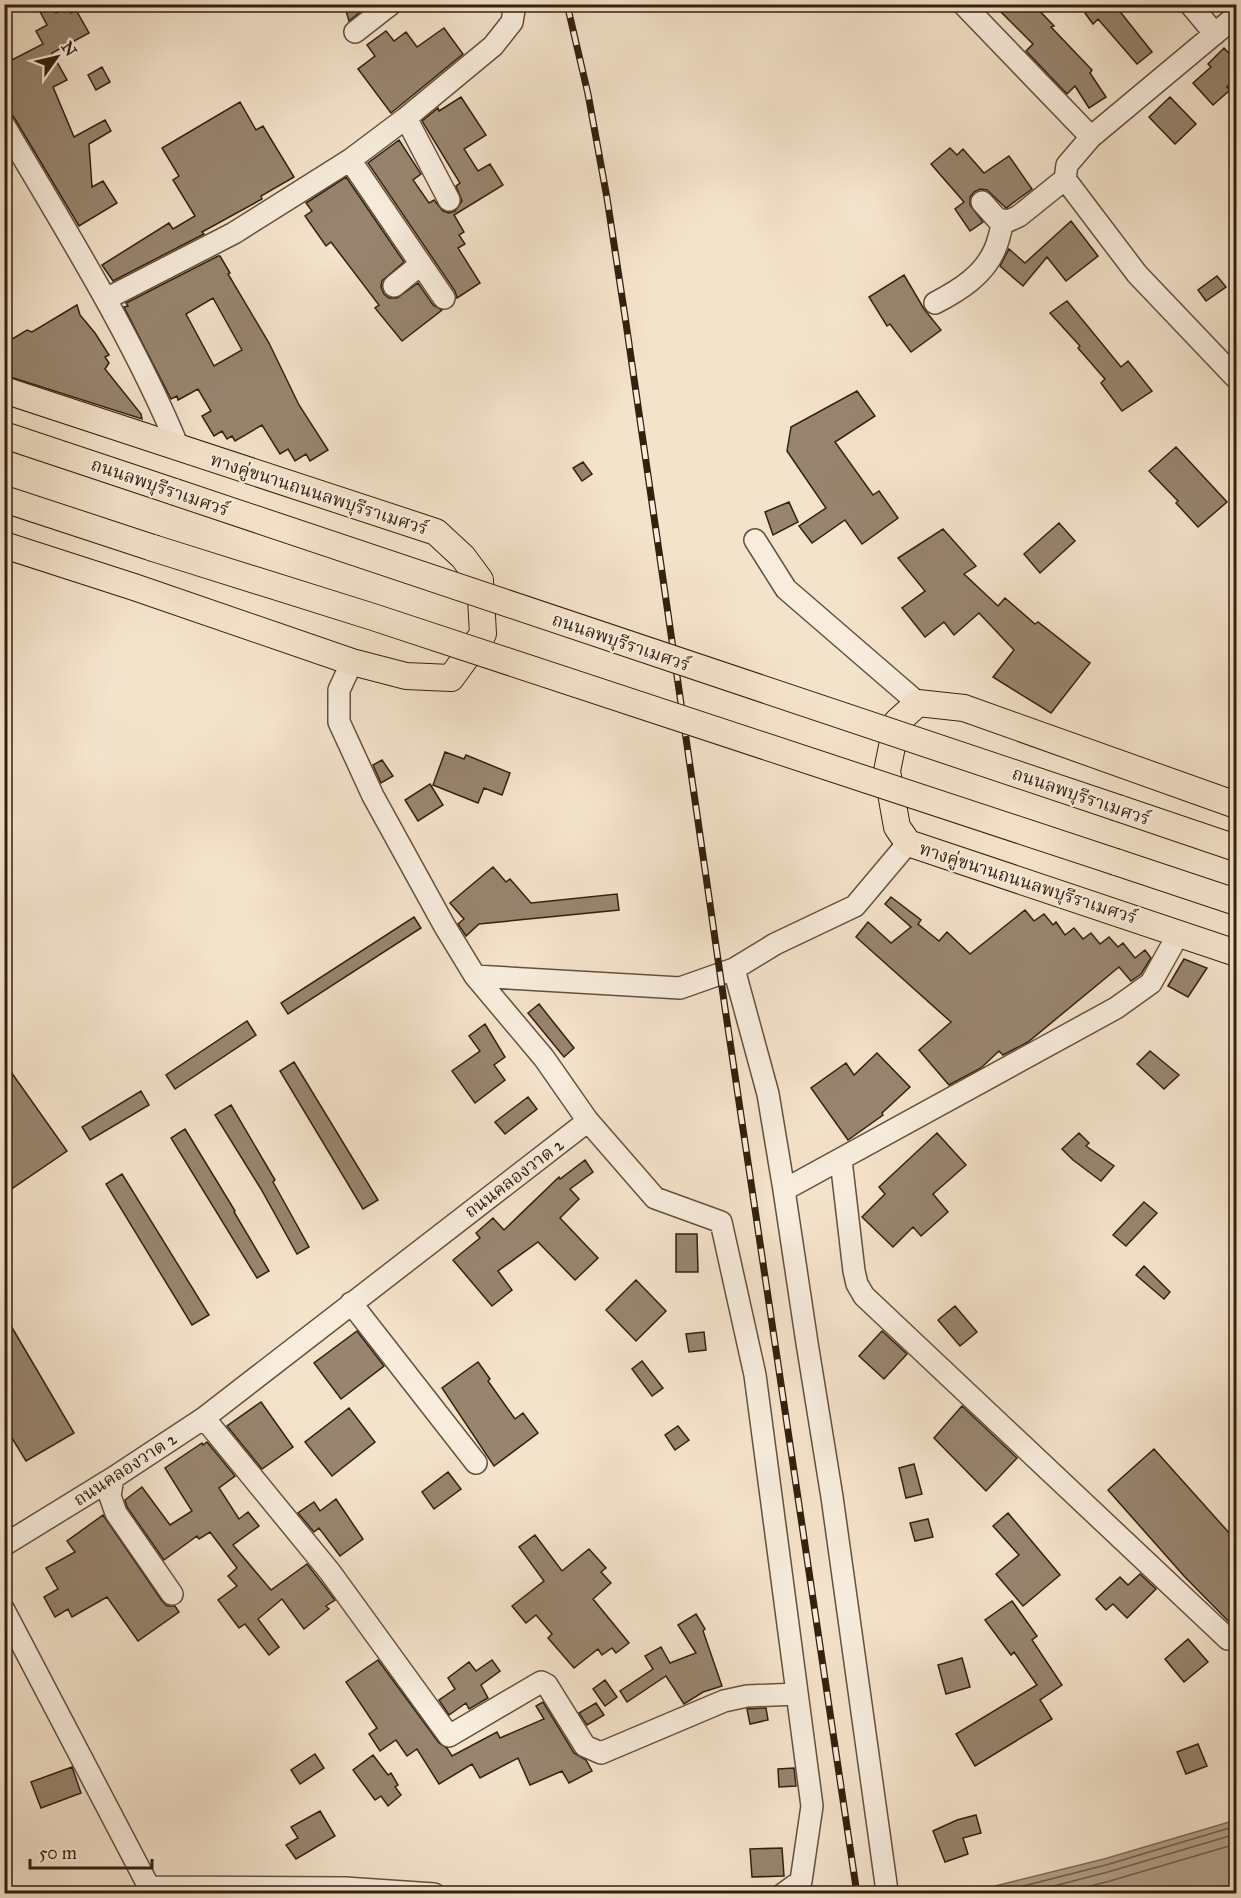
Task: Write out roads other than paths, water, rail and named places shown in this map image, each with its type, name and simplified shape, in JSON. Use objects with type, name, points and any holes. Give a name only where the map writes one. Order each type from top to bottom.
[{"type":"main road","name":"ทางคู่ขนานถนนลพบุรีราเมศวร์","points":[[4,390],[436,532],[463,557],[480,579],[483,634],[451,678],[406,676],[352,662],[4,545]]},
{"type":"main road","name":"ถนนลพบุรีราเมศวร์","points":[[4,435],[1236,848]]},
{"type":"main road","points":[[4,500],[373,617],[1236,902]]},
{"type":"main road","name":"ทางคู่ขนานถนนลพบุรีราเมศวร์","points":[[918,703],[897,722],[887,771],[897,827],[908,843],[1236,952]]},
{"type":"main road","points":[[918,703],[964,708],[1236,805]]},
{"type":"street","points":[[355,32],[391,4]]},
{"type":"street","points":[[106,299],[234,232],[350,160],[406,118],[493,46],[512,22],[514,4]]},
{"type":"street","points":[[963,4],[1091,137]]},
{"type":"street","points":[[1190,4],[1215,34]]},
{"type":"street","points":[[982,202],[998,220],[1008,221],[1019,216],[1065,179],[1067,165],[1091,137],[1236,16]]},
{"type":"street","points":[[406,118],[449,200]]},
{"type":"street","points":[[4,125],[106,299],[163,411],[179,449]]},
{"type":"street","points":[[350,160],[444,298]]},
{"type":"street","points":[[1065,179],[1137,274],[1236,378]]},
{"type":"street","points":[[935,303],[957,292],[973,279],[995,249],[1003,220]]},
{"type":"street","points":[[394,286],[421,264]]},
{"type":"street","points":[[755,540],[786,589],[918,703]]},
{"type":"street","points":[[352,662],[339,690],[339,722],[373,796],[444,925],[476,976],[544,1058],[588,1121],[655,1198],[721,1222],[755,1375],[812,1806],[801,1881],[783,1893]]},
{"type":"street","points":[[476,976],[680,988],[734,969],[775,944],[855,906],[908,843]]},
{"type":"street","points":[[784,1190],[1116,1008],[1151,983],[1179,933]]},
{"type":"street","points":[[734,969],[768,1095],[784,1190],[832,1497],[887,1891]]},
{"type":"street","name":"ถนนคลองวาด 2","points":[[4,1545],[113,1478],[204,1418],[588,1121]]},
{"type":"street","points":[[841,1160],[854,1271],[857,1284],[864,1296],[1228,1639]]},
{"type":"street","points":[[351,1303],[476,1463]]},
{"type":"street","points":[[204,1418],[330,1572],[449,1736],[541,1682],[547,1685],[585,1746],[601,1753],[724,1701],[747,1696],[797,1694]]},
{"type":"street","points":[[113,1478],[110,1497],[116,1513],[172,1594]]},
{"type":"street","points":[[4,1610],[149,1887],[345,1888],[434,1893]]},
{"type":"water","points":[[1236,1820],[1236,1893],[967,1893],[1104,1859]]},
{"type":"railway","points":[[567,4],[588,94],[607,198],[857,1894]]}]
